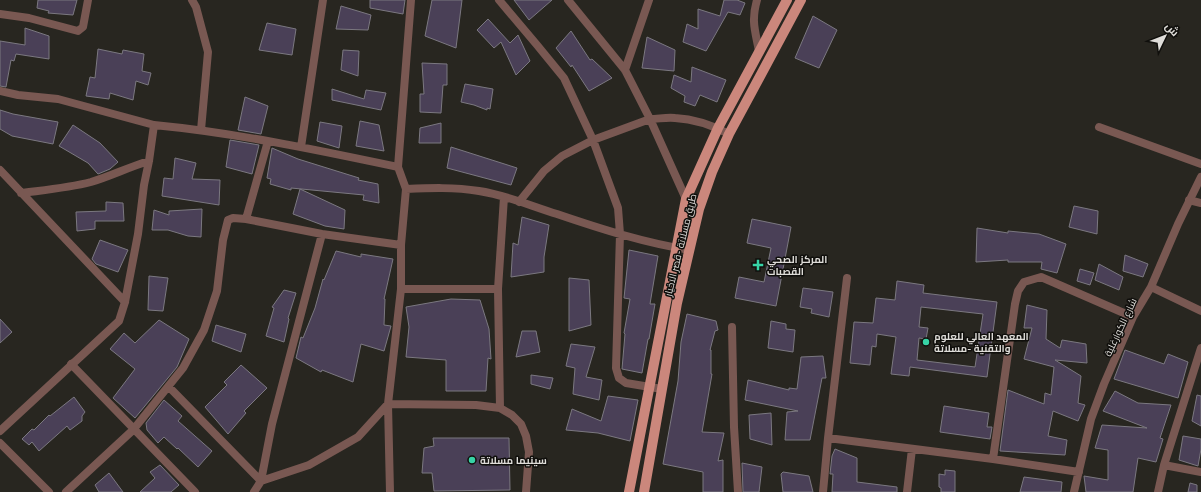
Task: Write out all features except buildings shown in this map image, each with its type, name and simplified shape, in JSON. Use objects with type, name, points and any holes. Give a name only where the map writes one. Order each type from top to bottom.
[{"type":"main road","points":[[629,492],[648,386],[686,199],[718,128],[787,0]]},
{"type":"main road","name":"طريق مسلاتة -قصر الاخيار","points":[[644,492],[677,303],[699,209],[712,172],[729,134],[800,0]]},
{"type":"street","points":[[0,14],[29,18],[78,31],[83,27],[88,0]]},
{"type":"street","points":[[192,0],[196,7],[208,52],[201,130]]},
{"type":"street","points":[[301,147],[323,0]]},
{"type":"street","points":[[390,492],[388,404],[401,289],[401,245],[406,189],[398,167],[411,0]]},
{"type":"street","points":[[499,0],[564,78],[593,140],[618,208],[620,234],[616,368],[619,378],[626,383],[662,389]]},
{"type":"street","points":[[568,0],[625,70],[650,119],[686,199]]},
{"type":"street","points":[[625,70],[649,0]]},
{"type":"street","points":[[757,0],[753,24],[759,51]]},
{"type":"street","points":[[0,91],[18,95],[58,99],[154,125],[201,130],[268,141],[398,167]]},
{"type":"street","points":[[519,202],[544,171],[562,156],[593,140],[650,119],[675,118],[696,121],[718,128],[729,134]]},
{"type":"street","points":[[0,431],[119,320],[125,302],[138,234],[154,125]]},
{"type":"street","points":[[1099,127],[1201,164]]},
{"type":"street","points":[[246,219],[268,141]]},
{"type":"street","points":[[21,193],[67,187],[91,182],[149,161]]},
{"type":"street","points":[[0,170],[125,302]]},
{"type":"street","name":"شارع الكوارغلية","points":[[1074,492],[1091,419],[1104,384],[1133,317],[1151,287],[1189,200],[1201,177]]},
{"type":"street","points":[[406,189],[449,188],[479,191],[504,197],[620,234],[690,250]]},
{"type":"street","points":[[500,408],[498,289],[504,197]]},
{"type":"street","points":[[1189,200],[1201,203]]},
{"type":"street","points":[[66,492],[133,430],[183,368],[204,330],[217,291],[223,240],[228,220],[233,218],[246,219],[322,234],[401,245]]},
{"type":"street","points":[[254,492],[261,482],[272,424],[322,234]]},
{"type":"street","points":[[993,459],[1015,304],[1018,290],[1024,282],[1041,277],[1133,317]]},
{"type":"street","points":[[824,492],[828,438],[847,278]]},
{"type":"street","points":[[1151,287],[1201,311]]},
{"type":"street","points":[[401,289],[498,289]]},
{"type":"street","points":[[732,327],[734,427],[738,492]]},
{"type":"street","points":[[1158,492],[1164,465],[1201,348]]},
{"type":"street","points":[[71,364],[192,491]]},
{"type":"street","points":[[168,387],[261,482]]},
{"type":"street","points":[[261,482],[309,465],[358,437],[388,404],[469,405],[500,408],[521,424],[526,436],[529,452],[526,492]]},
{"type":"street","points":[[828,438],[993,459],[1079,472]]},
{"type":"street","points":[[0,443],[49,492]]},
{"type":"street","points":[[907,492],[912,449]]},
{"type":"street","points":[[1164,465],[1201,472]]},
{"type":"place","name":"المركز الصحي القصبات","points":[[758,265]]},
{"type":"place","name":"المعهد العالي للعلوم والتقنية -مسلاتة","points":[[926,342]]},
{"type":"place","name":"سينيما مسلاتة","points":[[472,460]]}]
